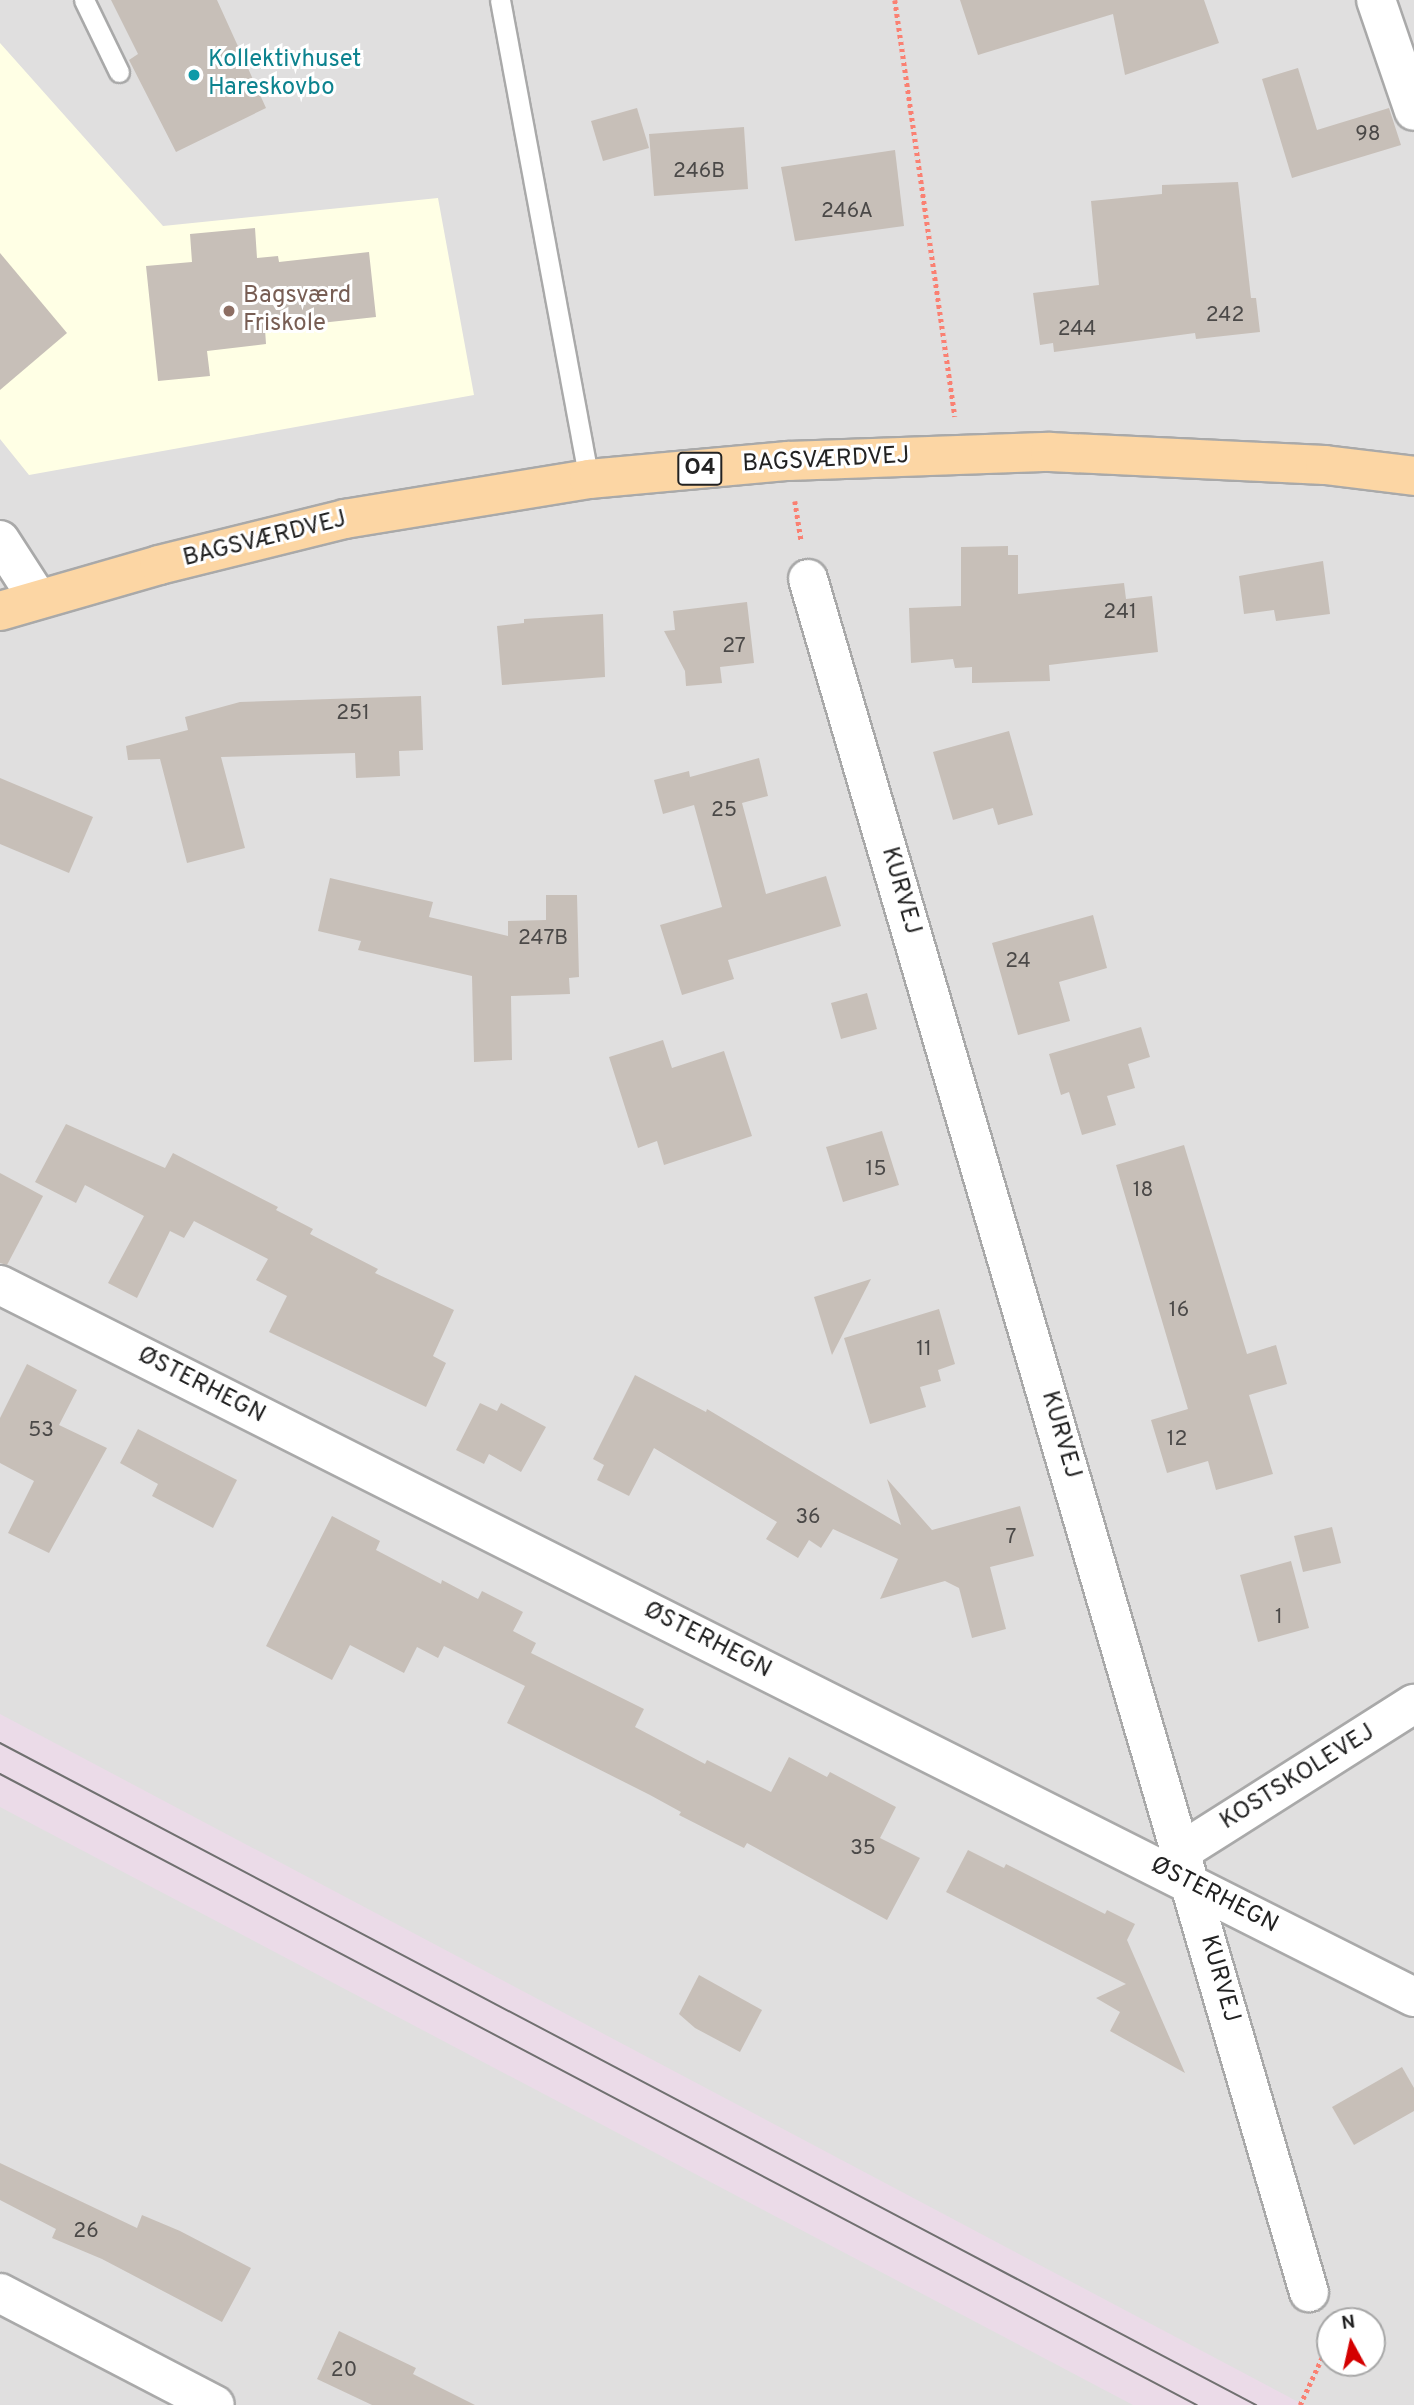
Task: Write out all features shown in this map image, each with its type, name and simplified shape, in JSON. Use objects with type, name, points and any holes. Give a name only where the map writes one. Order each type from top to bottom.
[{"type":"main road","name":"BAGSVÆRDVEJ","points":[[0,611],[345,519],[590,479],[788,461],[1050,452],[1325,464],[1414,476]]},
{"type":"street","points":[[1376,0],[1414,111]]},
{"type":"street","points":[[0,540],[38,599]]},
{"type":"street","name":"KURVEJ","points":[[808,579],[1309,2292]]},
{"type":"street","name":"ØSTERHEGN","points":[[0,1285],[1187,1868],[1414,1997]]},
{"type":"street","name":"KOSTSKOLEVEJ","points":[[1187,1868],[1414,1704]]},
{"type":"street","points":[[0,2293],[215,2405]]},
{"type":"lane","points":[[84,0],[119,72]]},
{"type":"lane","points":[[500,0],[590,479]]},
{"type":"path","points":[[895,0],[960,453]]},
{"type":"path","points":[[788,461],[808,579]]},
{"type":"path","points":[[1300,2405],[1316,2370]]},
{"type":"shaded area","points":[[0,0],[1414,0],[1414,2405],[0,2405]]},
{"type":"shaded area","name":"Bagsværd Friskole","points":[[0,43],[163,226],[438,198],[474,395],[29,475],[0,439]]},
{"type":"shaded area","points":[[0,1714],[1304,2405],[1133,2405],[0,1807]]},
{"type":"building","name":"Kollektivhuset Hareskovbo","points":[[111,0],[217,0],[266,108],[176,152],[129,60],[138,54]]},
{"type":"building","points":[[960,0],[1204,0],[1219,43],[1125,75],[1113,14],[978,55]]},
{"type":"building","points":[[1298,68],[1317,130],[1389,108],[1401,145],[1292,178],[1262,79]]},
{"type":"building","points":[[637,108],[649,148],[603,161],[591,121]]},
{"type":"building","points":[[744,127],[748,189],[654,196],[649,134]]},
{"type":"building","points":[[895,150],[904,226],[795,241],[781,167]]},
{"type":"building","points":[[1238,182],[1251,298],[1256,298],[1260,332],[1196,339],[1195,333],[1054,352],[1053,343],[1040,345],[1033,293],[1099,285],[1091,201],[1162,194],[1162,185]]},
{"type":"building","points":[[255,228],[257,258],[278,256],[279,262],[369,252],[376,317],[265,329],[266,344],[207,351],[210,376],[158,381],[146,266],[192,262],[190,234]]},
{"type":"building","points":[[0,253],[67,333],[0,390]]},
{"type":"building","points":[[1008,546],[1008,555],[1018,555],[1018,594],[1124,583],[1126,599],[1152,596],[1158,652],[1049,665],[1050,681],[972,683],[972,667],[955,668],[953,659],[911,663],[909,608],[961,606],[961,547]]},
{"type":"building","points":[[1323,561],[1330,614],[1276,621],[1274,610],[1244,614],[1239,576]]},
{"type":"building","points":[[747,602],[754,663],[720,667],[722,683],[686,686],[685,671],[664,631],[675,630],[673,611]]},
{"type":"building","points":[[603,614],[605,677],[502,685],[497,626],[524,623],[524,619]]},
{"type":"building","points":[[421,696],[423,750],[399,751],[400,776],[356,778],[355,753],[221,757],[245,848],[187,863],[160,759],[128,760],[126,746],[188,730],[185,717],[240,702]]},
{"type":"building","points":[[1009,731],[1033,815],[998,825],[993,808],[953,820],[933,752]]},
{"type":"building","points":[[759,758],[768,796],[742,803],[766,894],[826,876],[841,926],[728,960],[734,979],[682,995],[660,925],[722,907],[694,805],[663,814],[654,780],[689,771],[690,777]]},
{"type":"building","points":[[0,778],[93,817],[69,873],[0,844]]},
{"type":"building","points":[[330,878],[433,902],[429,917],[508,936],[508,921],[546,920],[546,895],[577,895],[579,977],[569,978],[570,994],[511,996],[512,1060],[474,1062],[472,976],[358,950],[361,941],[318,931]]},
{"type":"building","points":[[1093,915],[1107,968],[1059,982],[1070,1021],[1018,1035],[992,943]]},
{"type":"building","points":[[867,993],[877,1029],[841,1039],[831,1003]]},
{"type":"building","points":[[1141,1027],[1150,1057],[1128,1064],[1135,1088],[1107,1096],[1116,1125],[1082,1135],[1069,1092],[1061,1095],[1049,1054]]},
{"type":"building","points":[[663,1040],[672,1068],[724,1051],[752,1136],[664,1165],[657,1141],[638,1148],[609,1057]]},
{"type":"building","points":[[66,1124],[165,1168],[173,1153],[278,1207],[276,1210],[313,1229],[310,1234],[378,1269],[375,1273],[454,1310],[433,1356],[446,1363],[426,1407],[269,1332],[287,1296],[256,1280],[268,1259],[194,1221],[184,1238],[170,1231],[137,1298],[108,1283],[144,1216],[85,1185],[76,1203],[35,1182]]},
{"type":"building","points":[[882,1131],[899,1185],[843,1202],[826,1147]]},
{"type":"building","points":[[1184,1145],[1247,1354],[1276,1345],[1287,1384],[1249,1395],[1273,1474],[1216,1490],[1208,1461],[1167,1473],[1151,1420],[1188,1409],[1116,1165]]},
{"type":"building","points":[[0,1173],[43,1196],[7,1265],[0,1263]]},
{"type":"building","points":[[871,1279],[832,1355],[814,1297]]},
{"type":"building","points":[[939,1309],[955,1364],[938,1370],[941,1381],[920,1387],[926,1407],[870,1424],[844,1338]]},
{"type":"building","points":[[27,1364],[77,1390],[59,1425],[107,1448],[49,1553],[8,1533],[34,1481],[0,1463],[0,1418]]},
{"type":"building","points":[[635,1375],[706,1412],[707,1409],[901,1525],[887,1479],[932,1530],[1020,1506],[1034,1556],[990,1567],[1006,1629],[972,1638],[959,1588],[945,1581],[880,1599],[898,1559],[833,1529],[821,1548],[809,1540],[798,1558],[766,1539],[777,1522],[654,1448],[629,1496],[597,1480],[604,1465],[593,1459]]},
{"type":"building","points":[[480,1403],[497,1411],[501,1403],[546,1427],[521,1472],[489,1454],[484,1464],[456,1450]]},
{"type":"building","points":[[138,1429],[237,1480],[213,1528],[152,1496],[158,1484],[120,1463]]},
{"type":"building","points":[[332,1516],[380,1541],[376,1550],[441,1584],[442,1580],[478,1599],[482,1591],[523,1612],[513,1631],[536,1643],[531,1653],[644,1709],[635,1727],[705,1764],[707,1760],[771,1792],[789,1757],[827,1777],[830,1772],[896,1807],[880,1838],[920,1858],[887,1920],[747,1843],[744,1848],[679,1815],[681,1812],[650,1795],[507,1723],[525,1686],[444,1646],[438,1658],[417,1647],[404,1673],[350,1645],[332,1680],[266,1646]]},
{"type":"building","points":[[1332,1527],[1341,1563],[1303,1572],[1294,1536]]},
{"type":"building","points":[[1291,1561],[1309,1628],[1258,1642],[1240,1575]]},
{"type":"building","points":[[968,1850],[1004,1868],[1006,1864],[1105,1914],[1107,1910],[1135,1924],[1127,1940],[1185,2073],[1110,2031],[1120,2012],[1096,1998],[1126,1984],[946,1892]]},
{"type":"building","points":[[699,1975],[762,2010],[740,2052],[695,2028],[679,2014]]},
{"type":"building","points":[[1402,2067],[1414,2088],[1414,2111],[1354,2145],[1332,2107]]},
{"type":"building","points":[[0,2163],[137,2228],[142,2215],[180,2231],[251,2268],[222,2322],[102,2259],[52,2238],[56,2229],[0,2200]]},
{"type":"building","points":[[339,2331],[416,2368],[413,2374],[475,2405],[372,2405],[317,2379]]},
{"type":"tram line","points":[[0,1743],[1256,2405]]},
{"type":"tram line","points":[[0,1774],[1197,2405]]},
{"type":"place","name":"Kollektivhuset Hareskovbo","points":[[194,75]]},
{"type":"place","name":"Bagsværd Friskole","points":[[229,311]]}]
